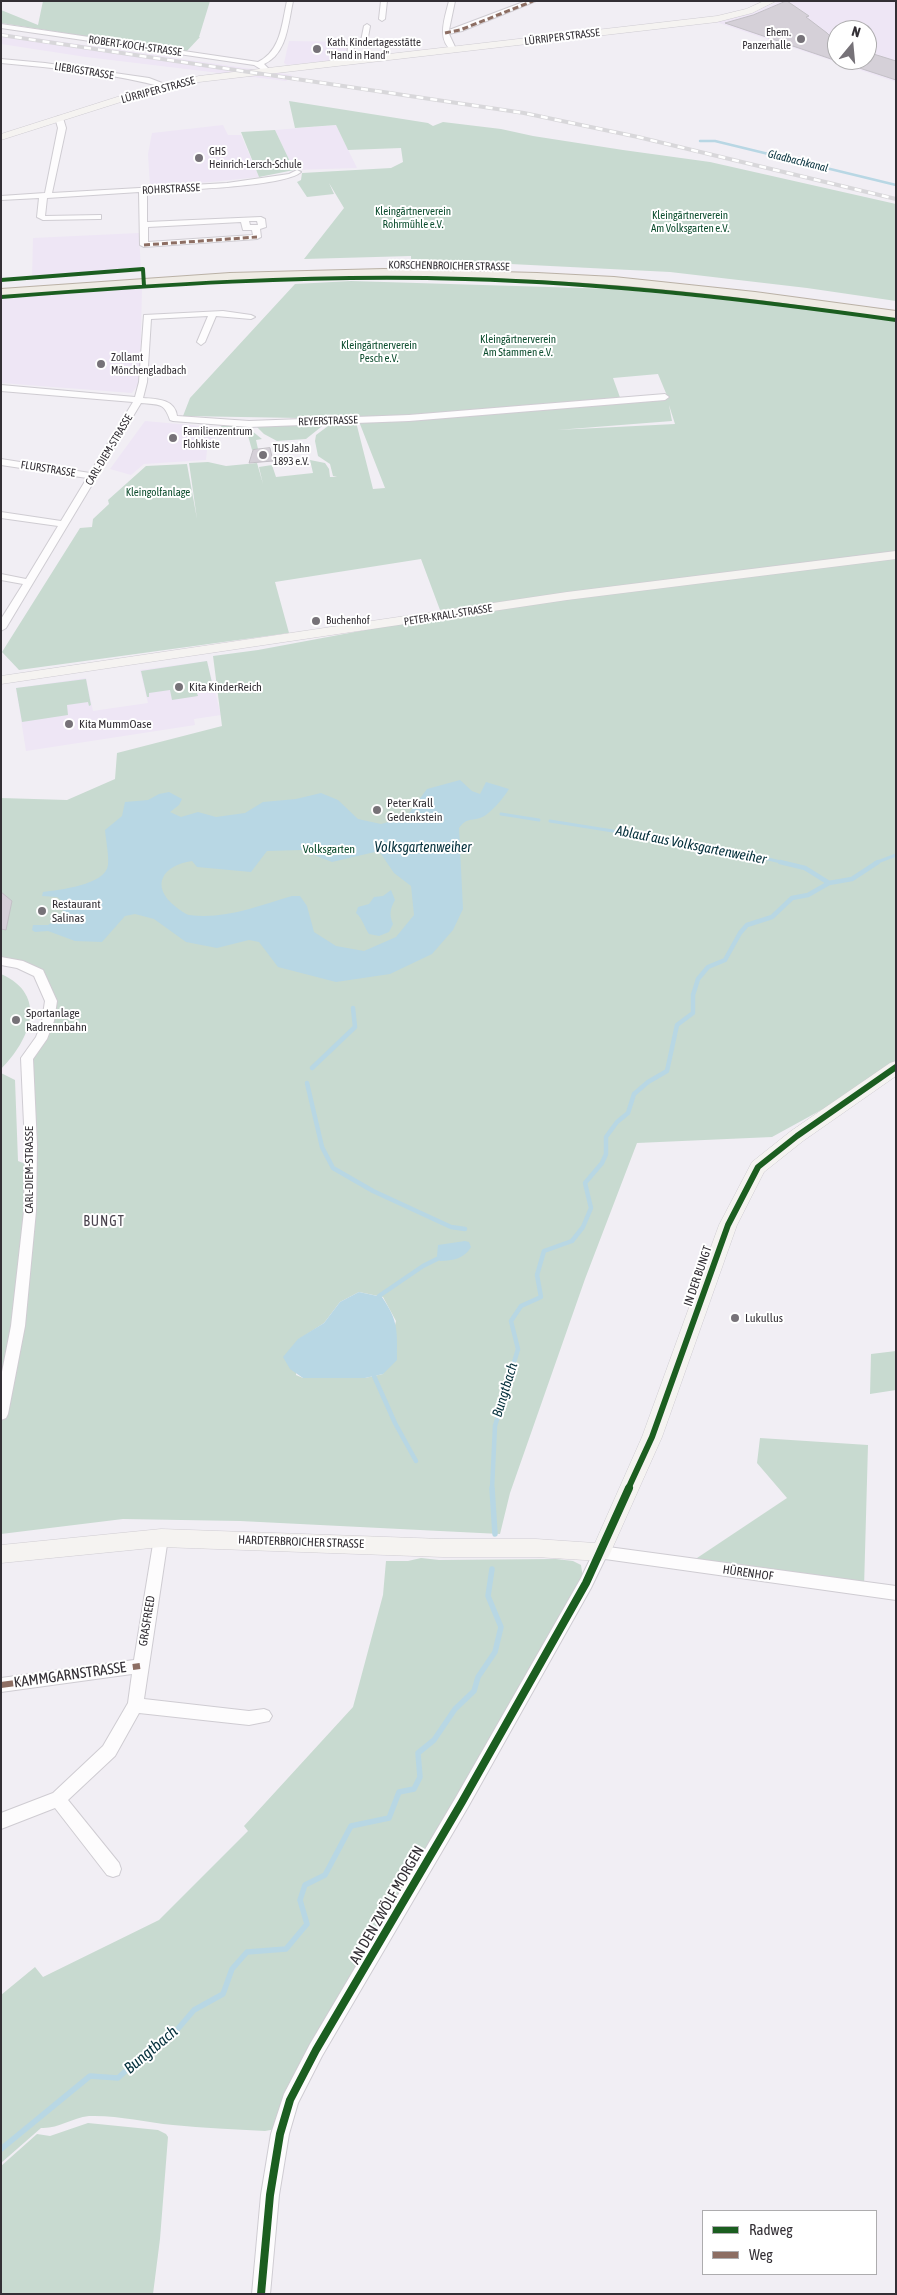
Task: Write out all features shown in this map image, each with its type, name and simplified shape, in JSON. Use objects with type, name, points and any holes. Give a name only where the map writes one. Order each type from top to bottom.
[{"type":"main road","name":"KORSCHENBROICHER STRASSE","points":[[1,285],[227,268],[383,264],[471,265],[701,280],[785,289],[896,306]]},
{"type":"main road","name":"KORSCHENBROICHER STRASSE","points":[[1,293],[143,281],[314,274],[443,273],[586,279],[700,288],[896,315]]},
{"type":"street","points":[[263,68],[278,49],[290,1]]},
{"type":"street","points":[[382,19],[384,1]]},
{"type":"street","points":[[452,1],[445,33],[453,49]]},
{"type":"street","points":[[445,33],[460,30],[533,1]]},
{"type":"street","name":"LÜRRIPER STRASSE","points":[[1,137],[166,86],[199,79],[263,68],[349,62],[717,19],[748,11],[772,1]]},
{"type":"street","name":"ROBERT-KOCH-STRASSE","points":[[1,26],[263,68]]},
{"type":"street","points":[[349,62],[352,44],[364,42],[367,26]]},
{"type":"street","name":"LIEBIGSTRASSE","points":[[1,61],[45,65],[149,80],[166,86]]},
{"type":"street","points":[[59,118],[62,128],[41,217],[98,217]]},
{"type":"street","name":"ROHRSTRASSE","points":[[1,198],[227,186],[291,176],[297,172]]},
{"type":"street","points":[[143,190],[143,225],[144,245],[257,237],[256,227],[262,227],[261,219],[143,225]]},
{"type":"street","points":[[201,342],[213,313]]},
{"type":"street","name":"CARL-DIEM-STRASSE","points":[[1,628],[138,401],[144,382],[147,317],[213,313],[251,317]]},
{"type":"street","name":"REYERSTRASSE","points":[[1,388],[160,402],[170,406],[173,411],[173,418],[250,424],[409,418],[664,397]]},
{"type":"street","name":"FLURSTRASSE","points":[[1,462],[94,476]]},
{"type":"street","points":[[1,515],[64,524]]},
{"type":"street","name":"PETER-KRALL-STRASSE","points":[[1,680],[567,596],[896,554]]},
{"type":"street","points":[[1,577],[28,582]]},
{"type":"street","name":"CARL-DIEM-STRASSE","points":[[1,961],[19,964],[39,973],[51,1001],[48,1021],[41,1039],[27,1058],[31,1146],[30,1211],[18,1326],[1,1414]]},
{"type":"street","name":"IN DER BUNGT","points":[[601,1552],[652,1438],[728,1225],[758,1166],[810,1126],[896,1068]]},
{"type":"street","name":"HARDTERBROICHER STRASSE","points":[[1,1554],[161,1538],[443,1548],[536,1548],[601,1552]]},
{"type":"street","name":"GRASFREED","points":[[1,1821],[58,1799],[109,1751],[135,1705],[161,1538]]},
{"type":"street","name":"HÜRENHOF","points":[[601,1552],[896,1594]]},
{"type":"street","name":"AN DEN ZWÖLF MORGEN","points":[[261,2294],[270,2195],[280,2134],[290,2100],[316,2050],[462,1802],[601,1552]]},
{"type":"street","name":"KAMMGARNSTRASSE","points":[[1,1685],[140,1666]]},
{"type":"street","points":[[135,1705],[249,1718],[264,1716]]},
{"type":"street","points":[[58,1799],[113,1869]]},
{"type":"shaded area","points":[[780,1],[896,1],[896,82],[860,70],[877,70],[877,20],[827,20],[827,59],[716,22],[752,13]]},
{"type":"shaded area","points":[[1,33],[292,75],[286,81],[86,57],[1,44]]},
{"type":"shaded area","name":"Kath. Kindertagesstätte \"Hand in Hand\"","points":[[289,41],[349,42],[346,59],[287,65],[284,63]]},
{"type":"shaded area","name":"GHS Heinrich-Lersch-Schule","points":[[223,125],[228,135],[241,135],[259,177],[150,186],[148,154],[152,133]]},
{"type":"shaded area","points":[[336,125],[357,168],[294,170],[275,130]]},
{"type":"shaded area","points":[[139,233],[141,271],[32,279],[33,238]]},
{"type":"shaded area","points":[[142,287],[140,382],[132,393],[1,383],[1,298]]},
{"type":"shaded area","name":"Familienzentrum Flohkiste","points":[[145,421],[213,427],[215,450],[207,450],[206,460],[144,464],[131,475],[110,469]]},
{"type":"shaded area","points":[[207,661],[221,715],[194,719],[195,725],[26,751],[16,688],[86,678],[93,711],[148,703],[140,670]]},
{"type":"green space","points":[[43,1],[210,1],[200,37],[186,52],[1,23],[1,10],[38,25]]},
{"type":"green space","points":[[289,101],[428,123],[433,126],[443,122],[501,129],[533,136],[710,162],[896,204],[896,301],[807,288],[670,272],[411,259],[411,256],[304,259],[344,208],[329,183],[334,194],[307,197],[297,182],[301,180],[302,173],[391,168],[403,162],[401,148],[348,150],[336,125],[295,128]]},
{"type":"green space","points":[[275,130],[294,170],[259,177],[241,132]]},
{"type":"green space","points":[[351,281],[615,289],[778,305],[896,320],[896,1069],[772,1137],[637,1143],[585,1279],[510,1493],[500,1534],[240,1521],[123,1519],[1,1534],[1,1073],[15,1080],[18,1161],[31,1166],[27,1058],[51,1001],[39,973],[1,961],[1,798],[67,800],[115,779],[117,753],[222,726],[213,656],[258,650],[446,615],[445,609],[440,610],[421,559],[275,582],[289,633],[19,670],[2,652],[80,528],[92,527],[93,519],[109,504],[108,500],[146,466],[187,464],[197,519],[189,463],[208,462],[226,466],[257,463],[263,484],[259,467],[272,465],[276,477],[313,473],[310,460],[325,463],[329,469],[330,477],[337,477],[333,476],[330,464],[318,456],[315,441],[316,435],[332,423],[356,422],[373,489],[385,488],[387,493],[358,419],[183,416],[190,398],[295,284]],"holes":[[[658,374],[668,398],[622,403],[613,378]],[[669,405],[675,424],[557,430],[672,421]],[[359,1292],[383,1297],[396,1321],[383,1374],[365,1378],[303,1378],[296,1375],[298,1340],[324,1323],[340,1302]]]},
{"type":"green space","points":[[326,423],[306,439],[277,441],[264,434],[255,425]]},
{"type":"green space","points":[[221,426],[247,427],[262,439],[256,440],[258,449],[252,450],[247,432],[224,432]]},
{"type":"green space","points":[[207,661],[213,687],[196,690],[198,696],[172,700],[170,690],[149,693],[149,697],[147,697],[141,671]]},
{"type":"green space","points":[[86,679],[91,705],[89,706],[88,702],[67,705],[68,715],[22,722],[16,688]]},
{"type":"green space","name":"Sportanlage Radrennbahn","points":[[1,974],[16,983],[25,994],[30,1006],[30,1018],[20,1045],[1,1069]]},
{"type":"green space","points":[[896,1351],[896,1390],[870,1394],[871,1354]]},
{"type":"green space","points":[[760,1438],[868,1445],[864,1588],[694,1560],[787,1498],[757,1463]]},
{"type":"green space","points":[[421,1558],[439,1560],[556,1559],[573,1561],[581,1565],[583,1578],[276,2129],[265,2131],[196,2127],[89,2116],[53,2127],[41,2128],[1,2163],[1,1995],[35,1967],[43,1977],[159,1920],[248,1831],[244,1826],[353,1707],[383,1595],[386,1561],[408,1561]]},
{"type":"green space","points":[[88,2123],[158,2130],[168,2137],[160,2239],[153,2294],[1,2294],[1,2166],[37,2134],[50,2136]]},
{"type":"water","name":"Volksgartenweiher","points":[[460,780],[472,791],[480,794],[486,782],[509,789],[492,810],[480,818],[466,821],[459,828],[463,909],[453,930],[432,954],[390,974],[336,982],[278,967],[259,942],[249,940],[217,948],[186,942],[154,919],[135,914],[125,916],[102,942],[75,941],[48,931],[35,932],[32,930],[33,925],[48,925],[62,916],[65,903],[57,897],[42,896],[43,892],[91,882],[105,872],[108,865],[108,852],[105,830],[122,816],[125,802],[148,800],[159,794],[169,792],[182,799],[179,805],[170,812],[181,817],[198,812],[216,817],[245,813],[263,802],[296,799],[321,793],[338,800],[358,819],[381,824],[400,819],[410,812],[427,789]],"holes":[[[301,850],[332,862],[379,851],[394,873],[411,886],[414,915],[396,937],[364,951],[336,946],[314,932],[307,906],[300,896],[292,896],[228,914],[202,916],[184,913],[163,892],[163,878],[167,872],[182,863],[192,861],[197,867],[251,872],[267,851]]]},
{"type":"water","points":[[391,890],[395,900],[391,912],[393,924],[389,932],[379,936],[369,934],[356,913],[358,907],[369,904],[374,897],[383,896]]},
{"type":"water","points":[[469,1242],[471,1247],[465,1254],[454,1259],[440,1261],[437,1256],[438,1245]]},
{"type":"water","points":[[359,1292],[382,1297],[392,1313],[396,1327],[397,1360],[383,1374],[365,1378],[303,1378],[290,1369],[283,1357],[298,1339],[324,1323],[340,1302]]},
{"type":"building","name":"Ehem. Panzerhalle","points":[[787,1],[809,16],[806,17],[827,33],[827,58],[725,23],[753,15]]},
{"type":"building","points":[[877,55],[896,61],[896,80],[865,70],[877,70]]},
{"type":"building","points":[[270,448],[273,461],[249,463],[253,450]]},
{"type":"building","points":[[1,892],[12,901],[6,930],[1,929]]},
{"type":"waterway","name":"Gladbachkanal","points":[[700,141],[715,141],[896,185]]},
{"type":"waterway","name":"Ablauf aus Volksgartenweiher","points":[[501,814],[539,820]]},
{"type":"waterway","name":"Ablauf aus Volksgartenweiher","points":[[550,821],[726,849],[785,863]]},
{"type":"waterway","name":"Bungtbach","points":[[875,863],[896,855]]},
{"type":"waterway","name":"Ablauf aus Volksgartenweiher","points":[[780,862],[805,868],[829,883]]},
{"type":"waterway","name":"Bungtbach","points":[[829,883],[852,879],[878,862]]},
{"type":"waterway","name":"Bungtbach","points":[[492,1488],[495,1426],[518,1349],[511,1321],[521,1306],[541,1297],[537,1275],[544,1251],[572,1241],[583,1227],[591,1208],[585,1183],[602,1163],[606,1154],[606,1137],[617,1122],[628,1113],[634,1094],[648,1082],[667,1071],[677,1025],[693,1013],[693,995],[698,979],[708,967],[725,960],[740,933],[747,925],[772,917],[792,898],[808,895],[829,883]]},
{"type":"waterway","points":[[312,1068],[355,1027],[353,1008]]},
{"type":"waterway","points":[[307,1083],[322,1147],[333,1168],[373,1191],[451,1227],[465,1229]]},
{"type":"waterway","points":[[379,1296],[423,1266],[439,1258]]},
{"type":"waterway","points":[[374,1376],[395,1423],[416,1461]]},
{"type":"waterway","name":"Bungtbach","points":[[492,1488],[495,1534]]},
{"type":"waterway","name":"Bungtbach","points":[[1,2149],[90,2076],[118,2078],[146,2052],[170,2038],[194,2010],[223,1994],[232,1969],[247,1952],[286,1949],[307,1924],[300,1900],[305,1885],[325,1875],[351,1826],[389,1818],[399,1792],[414,1789],[420,1777],[418,1753],[434,1740],[455,1709],[474,1691],[478,1677],[495,1652],[501,1627],[488,1596],[492,1569]]},
{"type":"railway","points":[[1,35],[524,113],[638,137],[896,199]]},
{"type":"marked path","points":[[445,33],[460,30],[533,1]]},
{"type":"marked path","points":[[144,245],[257,237]]},
{"type":"marked path","points":[[1,1685],[140,1666]]},
{"type":"cycle path","points":[[1,280],[143,269],[144,286]]},
{"type":"cycle path","points":[[1,297],[233,282],[349,278],[465,279],[519,281],[681,294],[789,305],[896,320]]},
{"type":"cycle path","points":[[261,2294],[270,2195],[280,2134],[290,2100],[316,2050],[462,1802],[586,1583],[652,1437],[728,1225],[758,1167],[797,1136],[896,1067]]},
{"type":"place","name":"Ehem. Panzerhalle","points":[[801,39]]},
{"type":"place","name":"Kath. Kindertagesstätte \"Hand in Hand\"","points":[[317,49]]},
{"type":"place","name":"GHS Heinrich-Lersch-Schule","points":[[199,158]]},
{"type":"place","name":"Zollamt Mönchengladbach","points":[[101,364]]},
{"type":"place","name":"Familienzentrum Flohkiste","points":[[173,438]]},
{"type":"place","name":"TUS Jahn 1893 e.V.","points":[[263,455]]},
{"type":"place","name":"Buchenhof","points":[[316,621]]},
{"type":"place","name":"Kita KinderReich","points":[[179,687]]},
{"type":"place","name":"Kita MummOase","points":[[69,724]]},
{"type":"place","name":"Peter Krall Gedenkstein","points":[[377,810]]},
{"type":"place","name":"Restaurant Salinas","points":[[42,911]]},
{"type":"place","name":"Sportanlage Radrennbahn","points":[[16,1020]]},
{"type":"place","name":"Lukullus","points":[[735,1318]]},
{"type":"district","name":"BUNGT","points":[[104,1222]]},
{"type":"park label","name":"Kleingärtnerverein Rohrmühle e.V.","points":[[413,218]]},
{"type":"park label","name":"Kleingärtnerverein Am Volksgarten e.V.","points":[[690,222]]},
{"type":"park label","name":"Kleingärtnerverein Am Stammen e.V.","points":[[518,346]]},
{"type":"park label","name":"Kleingärtnerverein Pesch e.V.","points":[[379,352]]},
{"type":"park label","name":"Kleingolfanlage","points":[[158,493]]},
{"type":"park label","name":"Volksgarten","points":[[329,849]]}]
